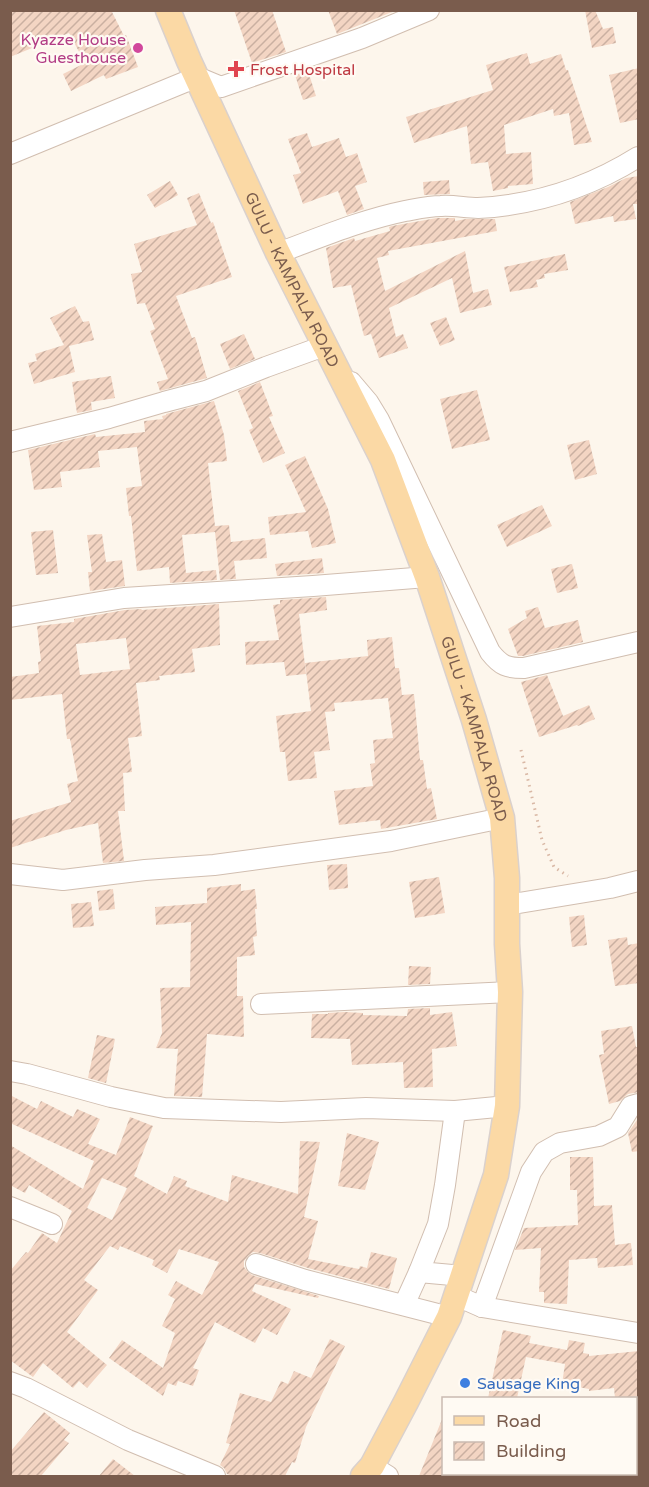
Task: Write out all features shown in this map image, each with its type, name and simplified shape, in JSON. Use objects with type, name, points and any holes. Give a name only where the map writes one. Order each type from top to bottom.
[{"type":"main road","name":"GULU - KAMPALA ROAD","points":[[168,10],[278,253],[382,460],[427,577],[474,720],[502,818],[507,878],[510,992],[507,1106],[496,1175],[456,1296],[374,1473]]},
{"type":"street","points":[[10,154],[197,76],[221,87],[362,38],[429,10]]},
{"type":"street","points":[[278,253],[348,227],[404,211],[441,206],[476,208],[546,198],[608,175],[639,157]]},
{"type":"street","points":[[10,442],[206,392],[329,356],[379,420],[490,652],[498,663],[510,668],[524,668],[639,642]]},
{"type":"street","points":[[10,617],[124,598],[427,577]]},
{"type":"street","points":[[10,874],[63,880],[214,865],[391,841],[502,818]]},
{"type":"street","points":[[507,904],[639,881]]},
{"type":"street","points":[[261,1004],[510,992]]},
{"type":"street","points":[[10,1071],[164,1108],[281,1112],[366,1108],[455,1111],[507,1106]]},
{"type":"street","points":[[482,1307],[531,1172],[544,1152],[560,1143],[599,1136],[618,1127],[631,1106],[639,1104]]},
{"type":"street","points":[[404,1305],[438,1224],[455,1111]]},
{"type":"street","points":[[10,1207],[52,1224]]},
{"type":"street","points":[[255,1264],[305,1280],[404,1305],[456,1296]]},
{"type":"street","points":[[419,1272],[456,1296],[482,1307],[639,1333]]},
{"type":"street","points":[[10,1382],[128,1440],[215,1476]]},
{"type":"path","points":[[521,750],[530,795],[545,848],[554,867],[572,879],[577,893]]},
{"type":"building","points":[[10,10],[111,10],[124,36],[126,35],[138,67],[106,79],[104,75],[71,91],[63,74],[85,63],[69,33],[10,57]]},
{"type":"building","points":[[234,10],[272,10],[286,52],[252,63]]},
{"type":"building","points":[[328,10],[397,10],[337,34]]},
{"type":"building","points":[[585,10],[595,10],[603,29],[613,27],[616,43],[592,48]]},
{"type":"building","points":[[527,53],[530,64],[561,54],[592,142],[574,145],[569,113],[554,116],[553,109],[504,125],[506,154],[531,152],[533,184],[508,186],[508,188],[493,191],[488,162],[471,164],[467,126],[414,143],[406,117],[493,90],[486,65]]},
{"type":"building","points":[[639,68],[639,119],[620,123],[609,75]]},
{"type":"building","points":[[308,71],[316,96],[303,100],[295,75]]},
{"type":"building","points":[[307,133],[312,147],[339,138],[346,157],[357,153],[367,182],[355,186],[364,209],[347,215],[338,191],[303,204],[293,175],[301,173],[288,139]]},
{"type":"building","points":[[639,176],[639,204],[633,204],[636,219],[614,222],[613,216],[575,224],[570,202],[626,178]]},
{"type":"building","points":[[449,180],[450,194],[424,195],[423,182]]},
{"type":"building","points":[[170,181],[178,195],[155,208],[147,195]]},
{"type":"building","points":[[199,193],[211,223],[213,222],[232,277],[176,296],[192,338],[195,337],[207,378],[160,391],[157,382],[168,379],[150,331],[155,329],[145,303],[137,304],[131,274],[142,272],[134,244],[197,225],[187,198]]},
{"type":"building","points":[[437,218],[455,218],[455,221],[495,219],[497,231],[388,251],[389,255],[377,258],[385,291],[465,251],[473,293],[488,289],[492,305],[460,313],[452,278],[389,308],[396,337],[403,334],[408,348],[379,358],[371,334],[364,336],[351,285],[333,288],[326,248],[354,238],[355,241],[390,231],[389,227],[392,226]]},
{"type":"building","points":[[565,254],[568,270],[544,274],[545,278],[536,280],[538,287],[510,292],[504,267]]},
{"type":"building","points":[[75,306],[83,322],[89,321],[94,340],[69,346],[75,372],[34,384],[28,363],[37,361],[35,354],[64,345],[50,318]]},
{"type":"building","points":[[446,317],[455,340],[440,346],[430,323]]},
{"type":"building","points":[[244,334],[255,359],[230,369],[220,344]]},
{"type":"building","points":[[111,376],[115,398],[91,402],[92,410],[77,413],[72,382]]},
{"type":"building","points":[[260,382],[273,416],[269,417],[285,453],[263,463],[249,430],[253,428],[238,391]]},
{"type":"building","points":[[477,390],[490,440],[452,449],[440,399]]},
{"type":"building","points":[[214,401],[224,435],[227,461],[208,463],[215,526],[229,525],[231,542],[265,538],[267,558],[234,561],[236,579],[220,580],[215,532],[182,535],[186,573],[216,570],[217,580],[170,583],[169,567],[137,571],[126,488],[142,486],[137,447],[98,451],[100,467],[60,472],[62,487],[34,490],[28,450],[95,434],[96,437],[145,432],[144,421],[163,419],[162,416],[166,414]]},
{"type":"building","points":[[589,440],[597,474],[575,480],[567,445]]},
{"type":"building","points":[[305,456],[328,509],[336,543],[312,548],[308,531],[270,535],[268,517],[306,512],[285,465]]},
{"type":"building","points":[[542,505],[552,526],[507,547],[497,525]]},
{"type":"building","points":[[53,530],[58,573],[36,575],[31,532]]},
{"type":"building","points":[[102,534],[106,562],[122,560],[125,586],[90,591],[88,572],[92,572],[87,535]]},
{"type":"building","points":[[322,558],[324,573],[277,576],[275,564]]},
{"type":"building","points":[[572,564],[578,588],[557,593],[551,569]]},
{"type":"building","points":[[326,597],[327,610],[299,614],[306,674],[286,676],[284,662],[246,665],[245,642],[279,640],[273,605],[280,604],[280,600]]},
{"type":"building","points":[[219,604],[220,645],[192,649],[195,672],[159,676],[160,680],[136,683],[142,736],[128,738],[132,772],[123,773],[125,811],[118,811],[124,861],[103,863],[98,823],[66,830],[10,848],[10,821],[71,802],[67,784],[78,781],[70,739],[67,739],[62,694],[10,700],[10,677],[39,673],[38,662],[41,661],[37,626],[74,622],[74,619],[125,610]],"holes":[[[126,638],[130,669],[80,675],[76,644]]]},
{"type":"building","points":[[538,607],[545,628],[578,620],[583,642],[518,656],[508,629],[527,618],[525,611]]},
{"type":"building","points":[[392,637],[395,668],[399,668],[402,695],[414,694],[420,760],[423,760],[427,789],[431,788],[437,819],[381,829],[380,820],[339,825],[334,791],[373,786],[370,764],[375,763],[373,740],[393,738],[388,698],[334,703],[335,711],[325,712],[330,750],[314,752],[317,778],[288,781],[285,752],[280,752],[276,716],[311,711],[305,663],[368,656],[367,640]]},
{"type":"building","points":[[547,675],[563,716],[589,705],[595,719],[539,737],[521,682]]},
{"type":"building","points":[[347,864],[348,888],[329,890],[327,865]]},
{"type":"building","points":[[439,877],[445,913],[415,918],[409,882]]},
{"type":"building","points":[[241,884],[241,891],[255,889],[257,909],[255,909],[257,936],[253,937],[255,955],[237,957],[237,996],[243,996],[244,1037],[207,1034],[202,1097],[174,1096],[178,1049],[156,1048],[162,1033],[160,988],[190,987],[191,922],[156,925],[155,907],[207,903],[207,888]]},
{"type":"building","points":[[113,889],[115,909],[99,911],[97,891]]},
{"type":"building","points":[[91,902],[94,926],[73,928],[71,904]]},
{"type":"building","points":[[584,915],[587,945],[572,947],[569,917]]},
{"type":"building","points":[[627,937],[628,945],[639,943],[639,983],[615,986],[608,940]]},
{"type":"building","points":[[409,966],[431,967],[430,984],[408,985]]},
{"type":"building","points":[[430,1008],[430,1015],[452,1012],[457,1046],[432,1049],[433,1087],[404,1088],[403,1062],[352,1065],[350,1039],[311,1038],[312,1014],[345,1012],[363,1013],[363,1015],[407,1016],[408,1009]]},
{"type":"building","points":[[632,1026],[636,1047],[639,1047],[639,1092],[628,1094],[620,1101],[609,1104],[599,1055],[604,1054],[601,1031]]},
{"type":"building","points":[[97,1035],[115,1039],[106,1083],[88,1078]]},
{"type":"building","points":[[10,1095],[37,1109],[41,1101],[73,1117],[77,1109],[100,1119],[88,1144],[116,1155],[130,1117],[153,1126],[134,1176],[167,1194],[174,1176],[187,1181],[185,1186],[228,1202],[232,1175],[298,1194],[300,1141],[320,1142],[304,1217],[318,1221],[308,1259],[359,1269],[360,1266],[367,1268],[371,1252],[397,1258],[389,1289],[253,1252],[244,1261],[244,1267],[252,1275],[319,1296],[318,1298],[255,1284],[252,1291],[291,1309],[277,1335],[263,1328],[255,1343],[215,1322],[193,1368],[199,1370],[193,1386],[178,1381],[176,1386],[168,1383],[163,1396],[109,1358],[122,1340],[163,1368],[175,1333],[162,1326],[175,1299],[168,1295],[176,1281],[202,1295],[219,1262],[179,1249],[167,1273],[152,1265],[154,1260],[120,1246],[118,1250],[110,1246],[84,1280],[98,1290],[67,1332],[107,1365],[87,1388],[79,1381],[73,1388],[43,1363],[33,1377],[10,1360],[10,1271],[26,1252],[28,1253],[42,1233],[57,1243],[72,1211],[29,1185],[25,1193],[10,1185],[10,1145],[83,1189],[94,1161],[10,1123]],"holes":[[[102,1178],[127,1188],[112,1220],[87,1208]]]},
{"type":"building","points":[[639,1117],[639,1151],[632,1152],[628,1133]]},
{"type":"building","points":[[347,1133],[379,1142],[365,1190],[338,1186]]},
{"type":"building","points":[[570,1157],[593,1157],[594,1206],[612,1205],[615,1245],[631,1243],[633,1265],[598,1268],[597,1258],[569,1260],[567,1304],[544,1303],[544,1292],[539,1292],[541,1248],[515,1250],[524,1228],[578,1225],[577,1190],[570,1190]]},
{"type":"building","points":[[503,1330],[531,1336],[529,1343],[567,1350],[569,1340],[585,1343],[583,1353],[589,1356],[639,1351],[639,1396],[615,1397],[614,1388],[589,1391],[589,1389],[562,1384],[565,1364],[526,1357],[517,1397],[488,1397]]},
{"type":"building","points":[[330,1339],[345,1346],[306,1427],[295,1463],[292,1462],[285,1476],[227,1474],[220,1465],[230,1444],[226,1443],[240,1393],[271,1402],[281,1381],[288,1384],[294,1371],[311,1378]]},
{"type":"building","points":[[44,1412],[70,1433],[64,1440],[69,1443],[41,1476],[10,1476],[10,1452]]},
{"type":"building","points":[[442,1419],[442,1475],[444,1476],[419,1476]]},
{"type":"building","points":[[113,1459],[135,1476],[99,1476]]},
{"type":"place","name":"Kyazze House Guesthouse","points":[[138,48]]},
{"type":"place","name":"Frost Hospital","points":[[236,69]]},
{"type":"place","name":"Sausage King","points":[[465,1383]]}]
